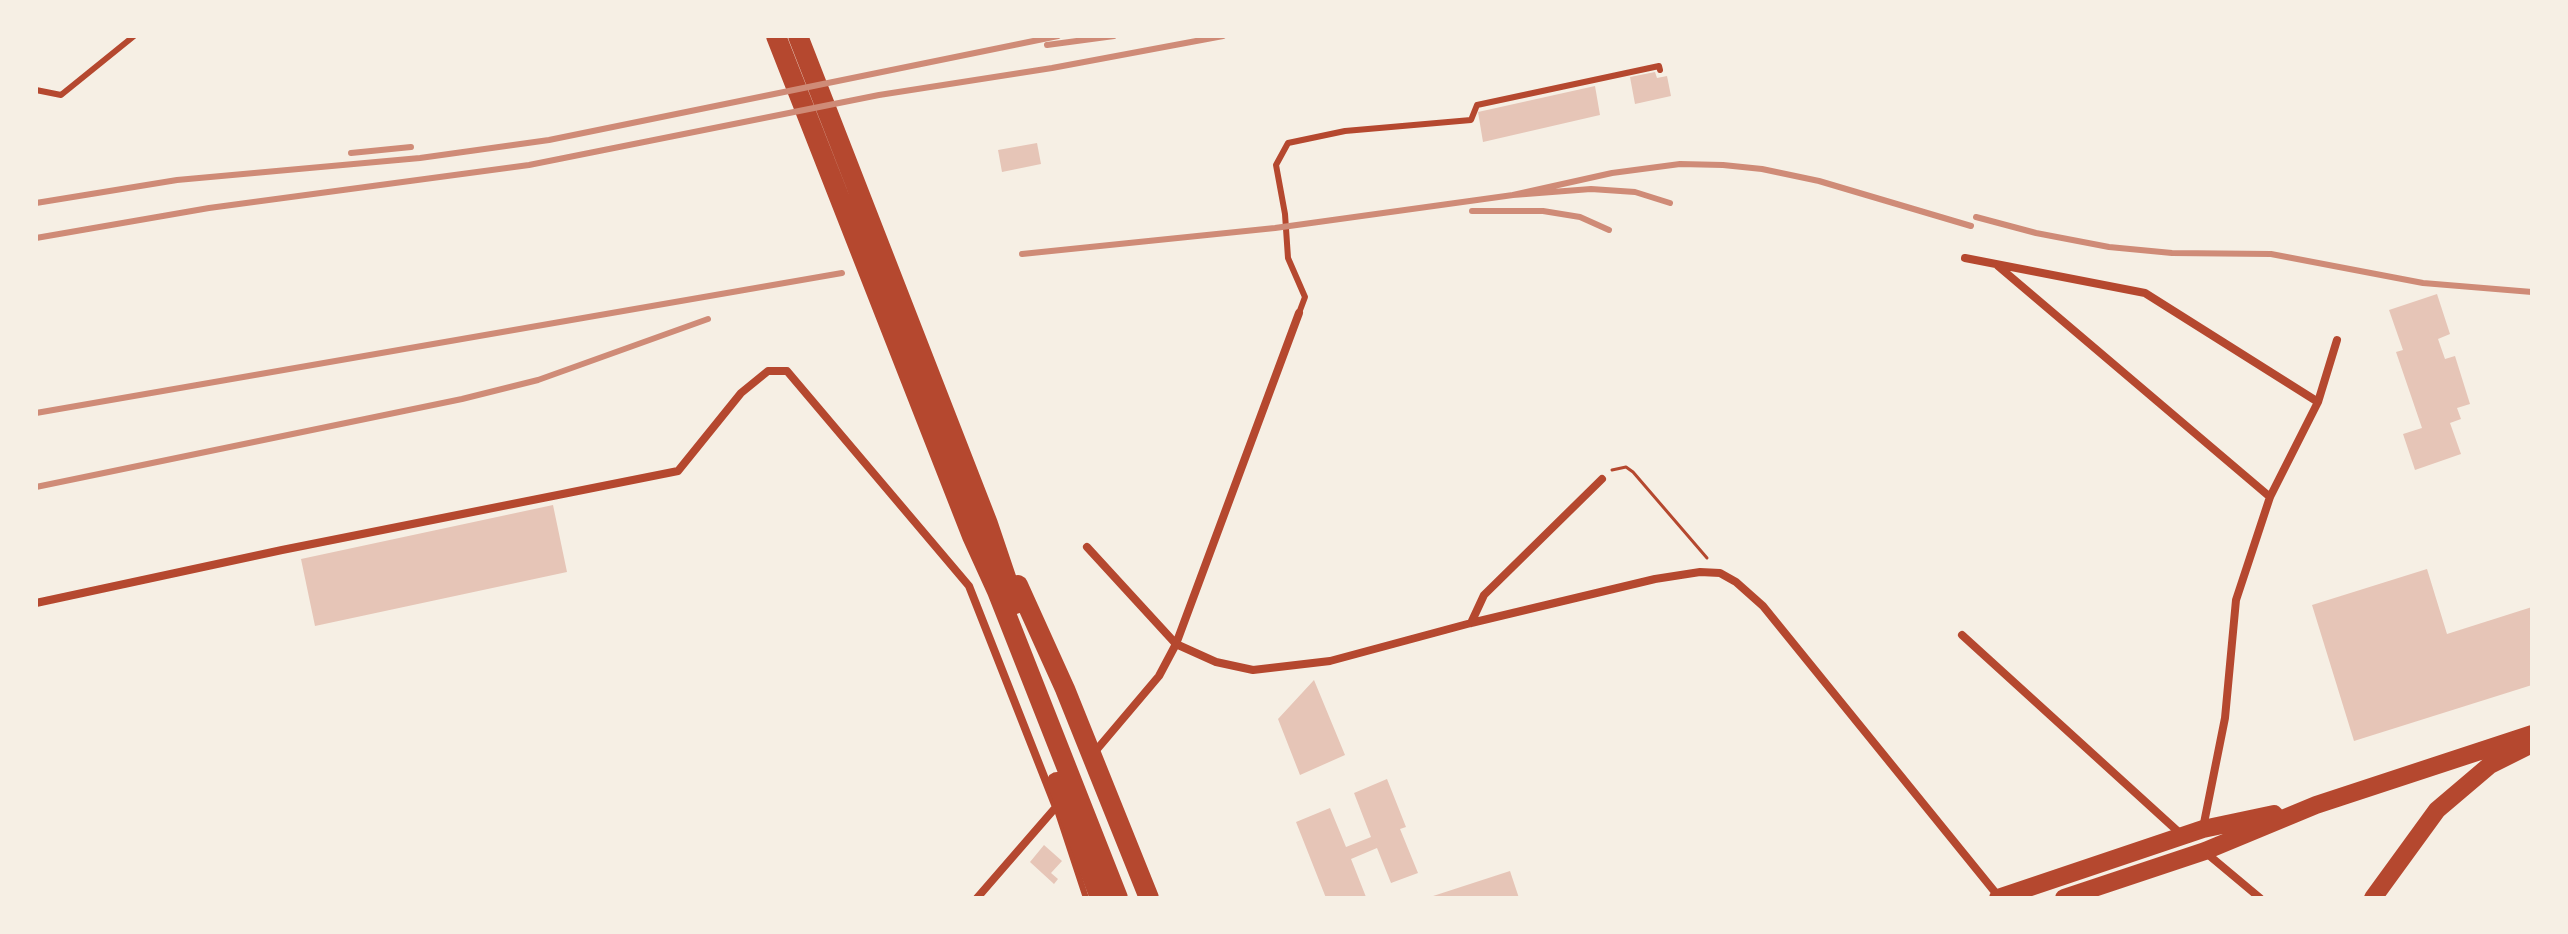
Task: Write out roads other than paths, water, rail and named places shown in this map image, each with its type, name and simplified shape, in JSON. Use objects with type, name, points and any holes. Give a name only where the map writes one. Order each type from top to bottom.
[{"type":"highway","points":[[776,36],[798,66],[980,530],[997,591],[1131,898]]},
{"type":"highway","points":[[798,36],[798,66]]},
{"type":"highway","points":[[980,530],[1033,616],[1093,755],[1149,898]]},
{"type":"highway","points":[[980,530],[1016,678],[1100,898]]},
{"type":"highway","points":[[1078,781],[1118,898]]},
{"type":"main road","points":[[2064,898],[2205,851],[2316,805],[2532,734]]},
{"type":"main road","points":[[2373,898],[2437,810],[2490,765],[2532,744]]},
{"type":"main road","points":[[2433,767],[2450,799]]},
{"type":"main road","points":[[1999,898],[2203,829],[2316,805]]},
{"type":"street","points":[[1965,258],[2145,293],[2318,402]]},
{"type":"street","points":[[1998,265],[2270,497]]},
{"type":"street","points":[[1093,755],[1159,676],[1176,644],[1299,313]]},
{"type":"street","points":[[2203,829],[2225,718],[2236,600],[2270,497],[2318,402],[2337,340]]},
{"type":"street","points":[[36,603],[678,471],[741,393],[768,371],[787,371],[969,586],[1056,807],[977,898]]},
{"type":"street","points":[[1471,623],[1484,595],[1602,479]]},
{"type":"street","points":[[1087,547],[1176,644],[1216,662],[1253,670],[1330,661],[1655,579],[1700,572],[1720,573],[1736,582],[1763,606],[1999,898]]},
{"type":"street","points":[[1962,635],[2183,836]]},
{"type":"street","points":[[2205,851],[2260,898]]},
{"type":"lane","points":[[36,90],[61,95],[134,36]]},
{"type":"lane","points":[[1299,313],[1305,297],[1288,258],[1285,214],[1276,165],[1288,143],[1345,131],[1471,120],[1477,105],[1659,66],[1660,70]]},
{"type":"lane","points":[[1056,807],[1088,898]]},
{"type":"lane","points":[[1088,898],[1089,869]]},
{"type":"railway","points":[[36,203],[177,180],[420,158],[549,140],[1058,36]]},
{"type":"railway","points":[[1047,45],[1114,36]]},
{"type":"railway","points":[[36,238],[209,208],[529,165],[879,95],[1052,68],[1223,36]]},
{"type":"railway","points":[[351,153],[411,147]]},
{"type":"railway","points":[[1670,203],[1635,192],[1591,189],[1513,195],[1612,173],[1680,164],[1723,165],[1762,169],[1819,181],[1971,226]]},
{"type":"railway","points":[[1022,254],[1275,228],[1513,195]]},
{"type":"railway","points":[[1472,211],[1543,211],[1580,217],[1609,230]]},
{"type":"railway","points":[[1976,217],[2036,233],[2109,247],[2172,253],[2271,254],[2423,283],[2532,292]]},
{"type":"railway","points":[[36,413],[842,273]]},
{"type":"railway","points":[[36,487],[462,399],[538,380],[708,319]]}]
